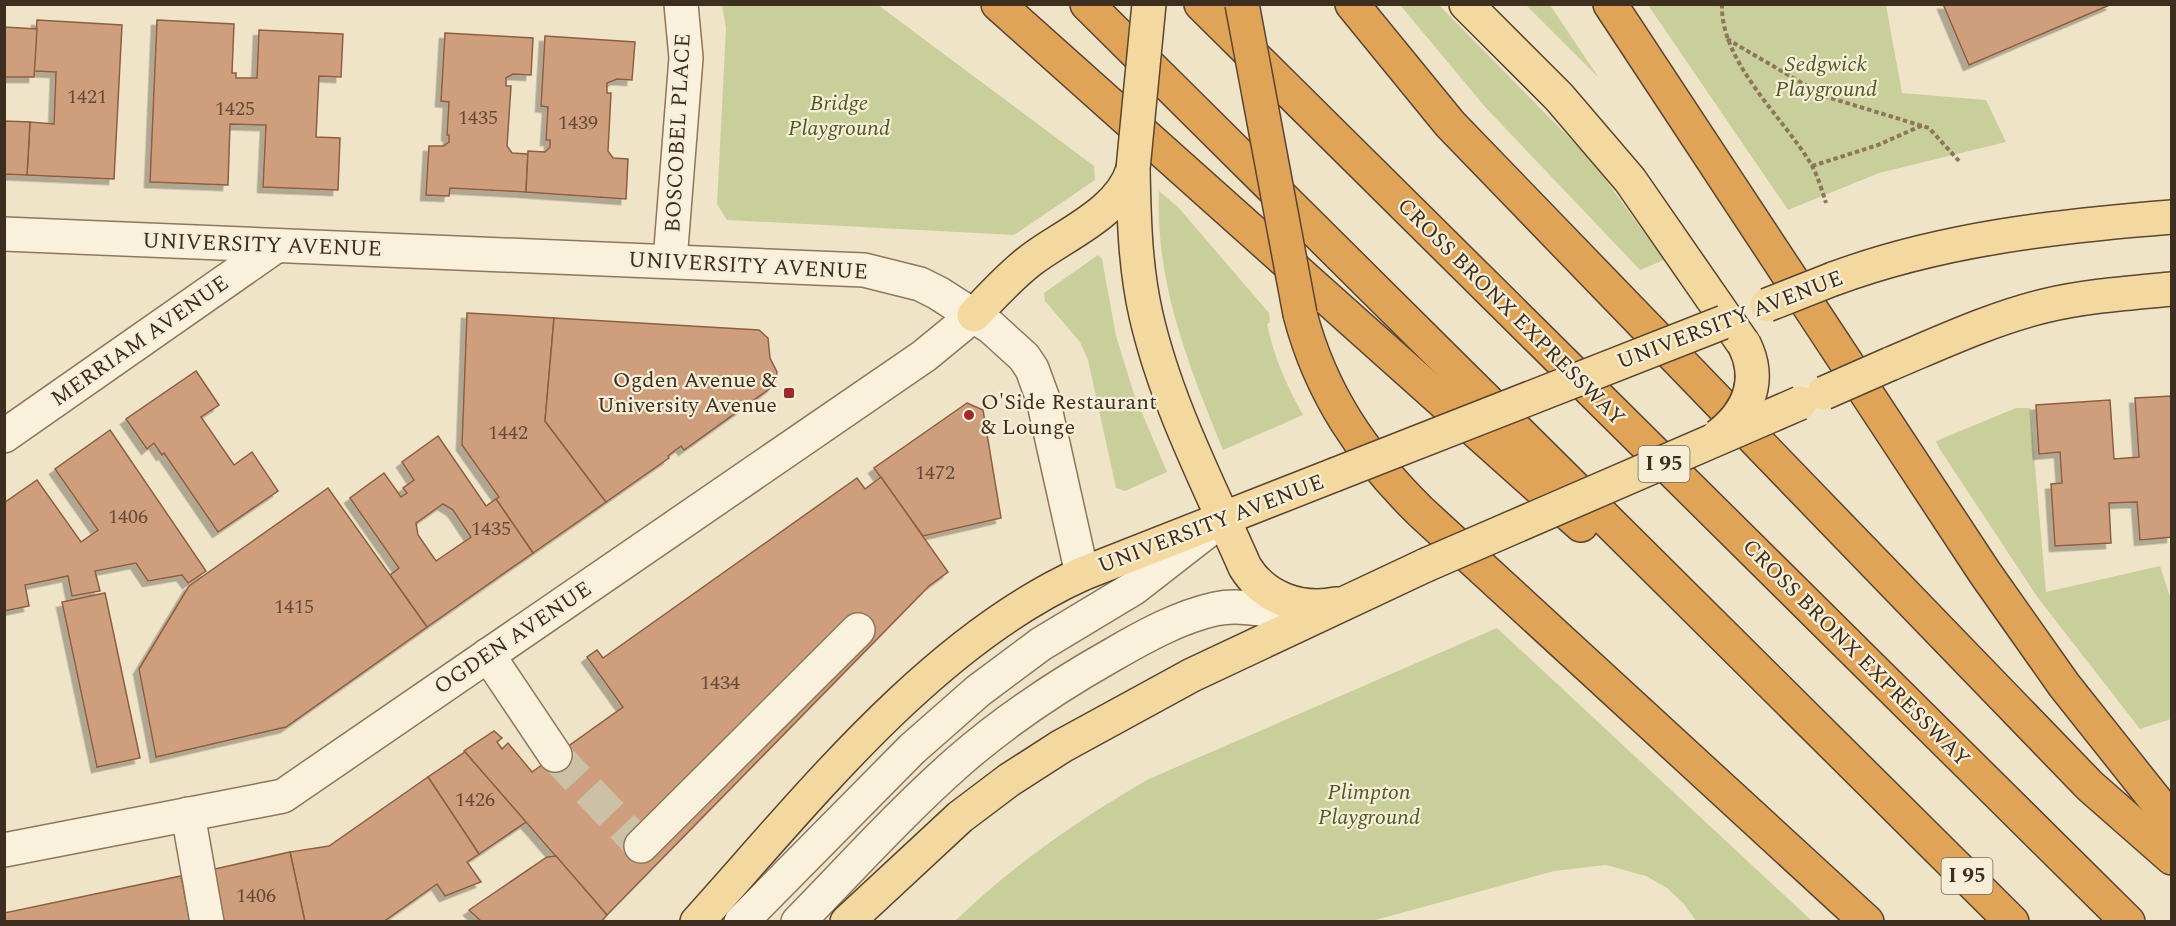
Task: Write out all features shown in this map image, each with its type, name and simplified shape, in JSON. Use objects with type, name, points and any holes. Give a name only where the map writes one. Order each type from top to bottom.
[{"type":"highway","points":[[998,4],[1921,831]]},
{"type":"highway","name":"I 95","points":[[1087,4],[2012,921]]},
{"type":"highway","name":"CROSS BRONX EXPRESSWAY","points":[[1201,4],[2128,921]]},
{"type":"highway","points":[[1242,4],[1300,314],[1319,373],[1357,439],[1386,477],[1421,512],[1867,921]]},
{"type":"highway","points":[[1352,4],[1449,124],[2090,786],[2172,858]]},
{"type":"highway","points":[[1610,4],[1985,573],[2064,685],[2172,821]]},
{"type":"main road","points":[[1149,4],[1133,169],[1136,256],[1151,338],[1169,390],[1245,567],[1261,588],[1287,601],[1308,606],[1345,602]]},
{"type":"main road","points":[[1466,4],[1588,129],[1630,180],[1732,329],[1754,368],[1750,392],[1735,420],[1707,444]]},
{"type":"main road","points":[[974,315],[1026,264],[1111,204],[1126,186],[1133,169]]},
{"type":"main road","name":"UNIVERSITY AVENUE","points":[[1082,574],[1334,476],[1732,329],[1767,305],[1888,260],[1961,243],[2074,226],[2172,217]]},
{"type":"main road","points":[[847,921],[953,823],[1037,762],[1172,686],[1345,602],[1890,364],[2000,320],[2076,300],[2172,289]]},
{"type":"main road","points":[[697,921],[816,789],[911,694],[996,626],[1052,588],[1082,574]]},
{"type":"street","name":"BOSCOBEL PLACE","points":[[670,261],[686,58],[681,4]]},
{"type":"street","name":"UNIVERSITY AVENUE","points":[[4,234],[864,270],[920,284],[974,315],[1016,348],[1032,369],[1038,383],[1082,574]]},
{"type":"street","name":"MERRIAM AVENUE","points":[[4,436],[276,246]]},
{"type":"street","name":"OGDEN AVENUE","points":[[4,850],[283,796],[924,356],[974,315]]},
{"type":"street","points":[[741,921],[905,757],[978,691],[1041,644],[1134,588],[1224,519]]},
{"type":"street","points":[[798,921],[916,800],[959,761],[1025,709],[1089,668],[1145,638],[1205,612],[1239,607],[1300,613],[1345,602]]},
{"type":"street","points":[[641,846],[858,630]]},
{"type":"street","points":[[488,655],[555,755]]},
{"type":"street","points":[[188,814],[207,921]]},
{"type":"path","points":[[1722,4],[1727,39],[1749,77],[1812,166],[1827,203]]},
{"type":"path","points":[[1727,39],[1824,96],[1923,125],[1935,132],[1959,160]]},
{"type":"path","points":[[1812,166],[1878,145],[1923,125]]},
{"type":"green space","name":"Bridge Playground","points":[[722,5],[878,5],[1094,166],[1095,180],[1014,235],[727,220],[717,204],[726,28]]},
{"type":"green space","points":[[1400,5],[1439,5],[1592,161],[1664,260],[1640,270],[1486,108]]},
{"type":"green space","points":[[1526,5],[1550,5],[1599,78]]},
{"type":"green space","name":"Sedgwick Playground","points":[[1648,5],[1886,5],[1902,93],[1986,100],[2006,142],[1879,173],[1788,210]]},
{"type":"green space","points":[[1159,191],[1178,207],[1269,313],[1270,322],[1267,324],[1277,360],[1303,415],[1223,450],[1198,387],[1177,324],[1163,258],[1159,225]]},
{"type":"green space","points":[[1098,255],[1102,259],[1116,336],[1134,394],[1167,472],[1125,491],[1116,488],[1088,360],[1080,342],[1045,301],[1044,293]]},
{"type":"green space","points":[[2016,408],[2030,408],[2046,592],[2160,566],[2171,600],[2171,719],[2140,729],[2038,598],[1939,448],[1936,441]]},
{"type":"green space","name":"Plimpton Playground","points":[[1497,628],[1812,921],[1696,921],[1684,904],[1667,888],[1646,876],[1606,865],[1554,871],[1372,921],[955,921],[1023,862],[1097,810],[1149,779]]},
{"type":"building","points":[[1943,4],[2112,4],[1969,65]]},
{"type":"building","points":[[37,20],[122,25],[114,179],[27,175],[30,122],[54,124],[56,72],[34,71]]},
{"type":"building","points":[[157,20],[234,24],[232,73],[236,73],[236,78],[257,78],[259,30],[343,34],[341,77],[319,76],[316,137],[340,138],[338,190],[263,187],[266,125],[230,124],[228,185],[150,182]]},
{"type":"building","points":[[4,27],[37,29],[34,77],[4,77]]},
{"type":"building","points":[[445,33],[533,38],[531,75],[513,74],[506,78],[506,86],[511,86],[507,146],[512,153],[528,154],[526,192],[450,188],[449,196],[426,195],[429,146],[443,146],[449,142],[449,135],[447,135],[449,102],[441,101]]},
{"type":"building","points":[[545,36],[635,42],[632,80],[617,79],[607,83],[607,93],[611,93],[608,151],[613,158],[628,159],[626,199],[526,192],[528,151],[545,152],[550,147],[550,140],[546,140],[548,107],[541,106]]},
{"type":"building","points":[[4,121],[30,122],[27,175],[4,174]]},
{"type":"building","points":[[467,313],[554,318],[545,421],[606,502],[533,553],[496,499],[499,497],[462,445]]},
{"type":"building","points":[[554,318],[759,330],[768,338],[770,358],[777,372],[776,380],[772,387],[684,450],[681,446],[668,456],[669,458],[606,502],[545,421]]},
{"type":"building","points":[[196,371],[219,405],[201,417],[234,465],[252,452],[278,491],[218,532],[164,453],[162,455],[154,443],[147,449],[126,419]]},
{"type":"building","points":[[2172,396],[2172,537],[2140,540],[2137,502],[2109,503],[2111,543],[2055,546],[2051,484],[2062,483],[2060,452],[2039,454],[2036,405],[2110,400],[2114,459],[2139,457],[2135,398]]},
{"type":"building","points":[[967,403],[983,410],[1001,518],[923,536],[874,468]]},
{"type":"building","points":[[110,430],[206,571],[188,583],[182,575],[148,581],[136,563],[95,571],[100,591],[72,596],[68,576],[25,585],[29,606],[4,611],[4,503],[37,480],[81,542],[98,530],[55,469]]},
{"type":"building","points":[[438,436],[486,506],[496,499],[533,553],[427,627],[390,575],[399,568],[350,498],[384,473],[401,497],[407,493],[403,488],[414,480],[402,462]],"holes":[[[443,504],[453,510],[471,537],[436,561],[418,535],[416,523]]]},
{"type":"building","points":[[881,477],[948,572],[929,586],[607,915],[464,751],[494,731],[502,738],[497,742],[502,749],[508,743],[532,772],[623,707],[587,657],[597,650],[603,658],[857,478],[865,489]]},
{"type":"building","points":[[328,488],[427,627],[286,727],[156,757],[139,669],[189,586]]},
{"type":"building","points":[[105,593],[140,758],[97,767],[62,602]]},
{"type":"building","points":[[465,752],[526,822],[479,854],[428,777]]},
{"type":"building","points":[[428,777],[479,854],[467,862],[481,882],[445,896],[437,884],[383,922],[305,922],[290,852],[329,846]]},
{"type":"building","points":[[290,852],[305,922],[217,922],[206,871]]},
{"type":"building","points":[[556,856],[607,915],[601,922],[482,922],[469,910],[547,857]]},
{"type":"building","points":[[181,876],[190,922],[4,922],[4,913]]},
{"type":"tunnel","points":[[555,755],[641,846]]},
{"type":"place","name":"Ogden Avenue & University Avenue","points":[[789,393]]},
{"type":"place","name":"O'Side Restaurant & Lounge","points":[[969,415]]}]
